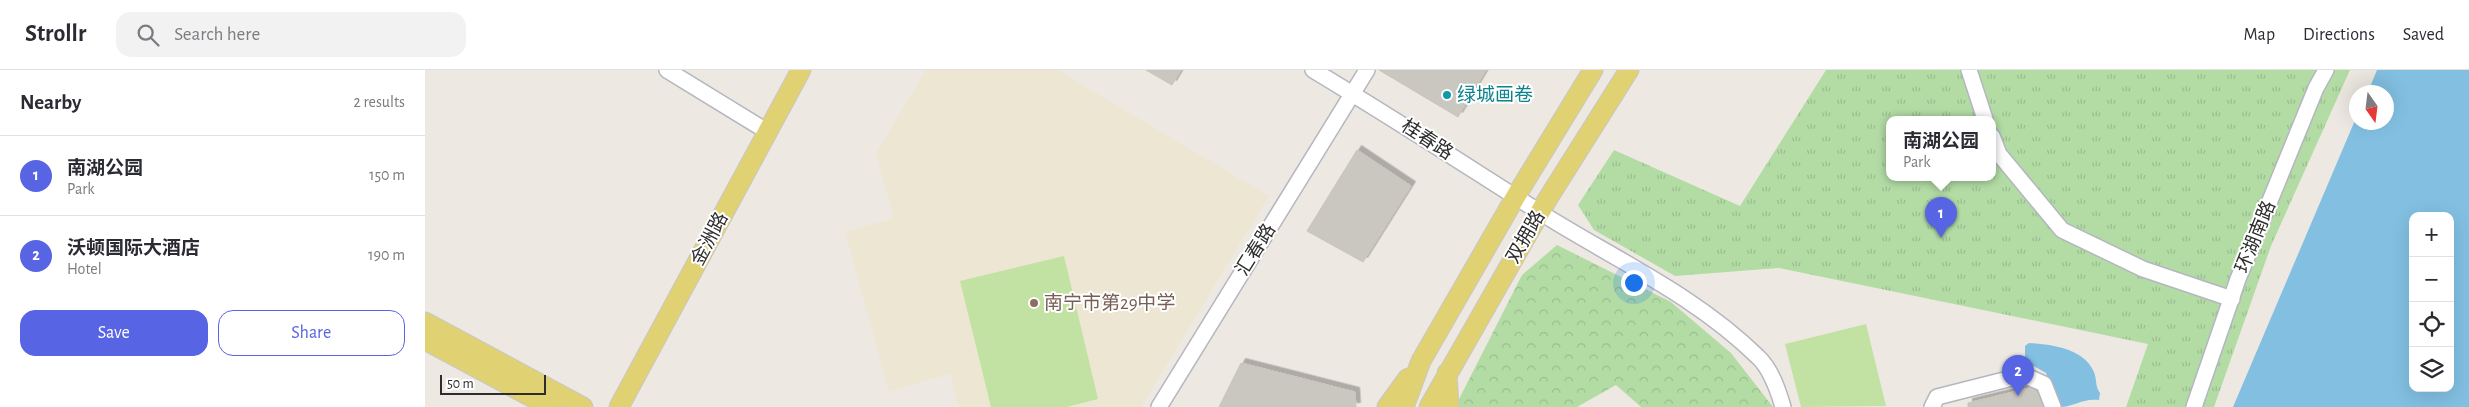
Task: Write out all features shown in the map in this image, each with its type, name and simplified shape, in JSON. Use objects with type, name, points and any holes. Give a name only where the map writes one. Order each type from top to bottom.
[{"type":"main road","name":"金洲路","points":[[619,407],[801,70]]},
{"type":"main road","name":"双拥路","points":[[1404,407],[1421,361],[1516,196],[1593,70]]},
{"type":"main road","name":"双拥路","points":[[1429,407],[1540,212],[1629,70]]},
{"type":"main road","points":[[425,322],[583,407]]},
{"type":"main road","points":[[425,340],[549,407]]},
{"type":"main road","points":[[1387,407],[1421,361]]},
{"type":"main road","points":[[1447,373],[1449,407]]},
{"type":"street","points":[[667,70],[768,132]]},
{"type":"street","name":"桂春路","points":[[1313,70],[1540,212],[1682,295],[1759,358],[1778,389],[1783,407]]},
{"type":"street","name":"汇春路","points":[[1159,407],[1367,70]]},
{"type":"street","points":[[1969,70],[1984,116]]},
{"type":"street","name":"环湖南路","points":[[2195,407],[2232,299],[2326,70]]},
{"type":"street","points":[[1996,146],[1999,154],[2062,230],[2143,269],[2232,299]]},
{"type":"street","points":[[1932,407],[1937,397],[2024,375],[2044,384],[2053,407]]},
{"type":"shaded area","name":"南宁市第29中学","points":[[926,70],[1057,70],[1269,196],[1141,407],[959,407],[950,374],[889,391],[845,232],[894,218],[876,153]]},
{"type":"green space","points":[[1826,70],[2350,70],[2271,246],[2214,407],[2126,407],[2148,344],[1779,268],[1675,276],[1594,230],[1578,205],[1614,150],[1740,206]]},
{"type":"green space","points":[[1557,245],[1671,302],[1731,353],[1773,407],[1641,407],[1616,385],[1577,407],[1455,407],[1522,275]]},
{"type":"green space","points":[[1064,256],[1098,399],[1067,407],[991,407],[960,281]]},
{"type":"green space","points":[[1866,324],[1886,406],[1801,407],[1785,344]]},
{"type":"water","points":[[2377,70],[2469,70],[2469,407],[2233,407],[2351,130],[2394,130],[2394,85],[2371,85]]},
{"type":"water","points":[[2029,343],[2056,346],[2083,357],[2094,372],[2097,388],[2100,393],[2099,400],[2088,400],[2059,407],[2046,373],[2025,361],[2025,346]]},
{"type":"building","points":[[1146,70],[1181,70],[1172,85]]},
{"type":"building","name":"绿城画卷","points":[[1379,70],[1486,70],[1458,117]]},
{"type":"building","points":[[1357,150],[1411,186],[1363,262],[1307,231]]},
{"type":"building","points":[[1241,363],[1355,392],[1356,407],[1219,407]]},
{"type":"building","points":[[2030,388],[2037,391],[2043,407],[1968,407],[1968,403]]},
{"type":"place","name":"绿城画卷","points":[[1447,95]]},
{"type":"place","name":"南湖公园","points":[[1941,238]]},
{"type":"place","name":"南宁市第29中学","points":[[1034,303]]},
{"type":"place","name":"沃顿国际大酒店","points":[[2018,396]]}]
